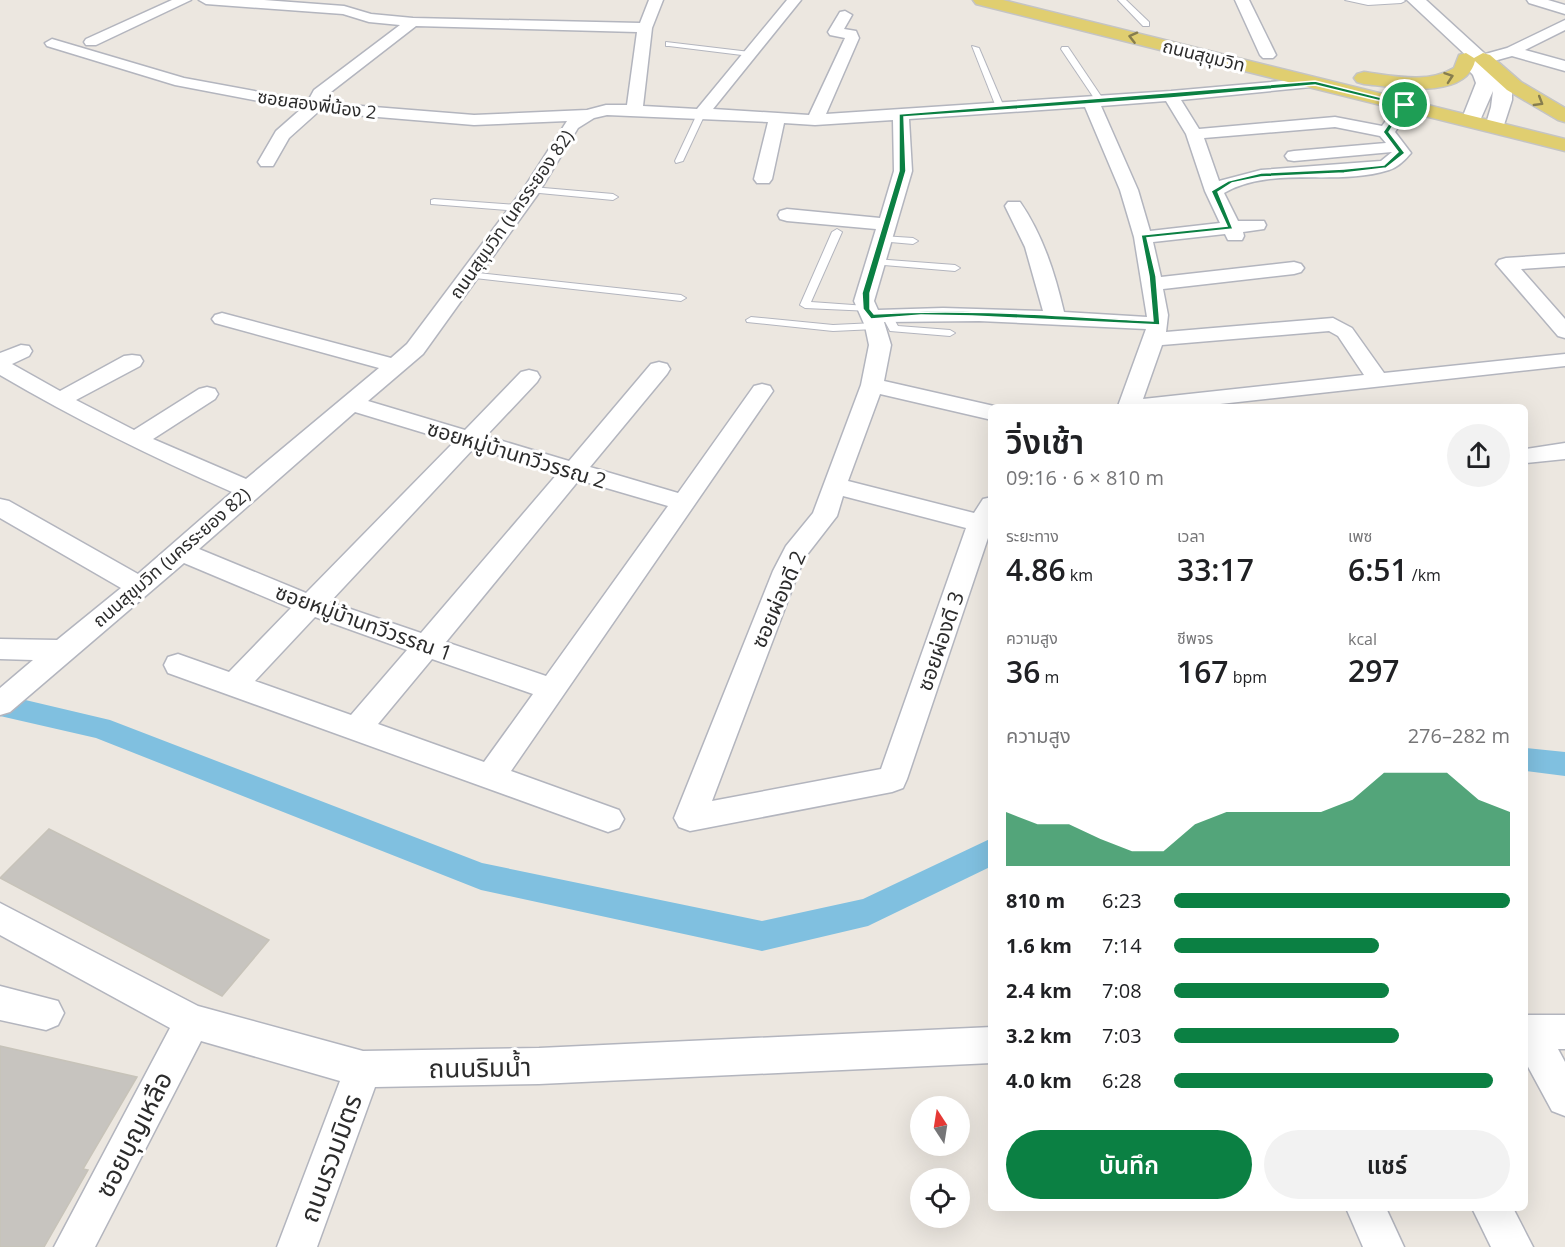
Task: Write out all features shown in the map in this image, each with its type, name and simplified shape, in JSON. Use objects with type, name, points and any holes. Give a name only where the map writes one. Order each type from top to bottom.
[{"type":"main road","name":"ถนนสุขุมวิท","points":[[982,0],[1405,105],[1474,113]]},
{"type":"main road","name":"ถนนสุขุมวิท","points":[[1051,0],[1350,76],[1498,119],[1565,145]]},
{"type":"main road","points":[[1350,76],[1406,82],[1444,80],[1463,71],[1474,59],[1565,116]]},
{"type":"main road","name":"ถนนสุขุมวิท","points":[[1498,119],[1565,127]]},
{"type":"street","points":[[91,42],[184,0]]},
{"type":"street","points":[[206,0],[335,9],[364,8],[369,18],[413,22],[645,28]]},
{"type":"street","points":[[634,110],[645,28],[656,0]]},
{"type":"street","points":[[701,114],[794,0]]},
{"type":"street","points":[[1242,0],[1268,55]]},
{"type":"street","points":[[1406,0],[1474,59],[1497,73],[1504,85],[1498,119]]},
{"type":"street","points":[[1534,0],[1565,10]]},
{"type":"street","points":[[815,120],[852,38],[851,34],[836,32],[845,15]]},
{"type":"street","points":[[267,162],[282,135],[314,107],[320,93],[413,22]]},
{"type":"street","points":[[1474,59],[1512,51],[1562,27]]},
{"type":"street","name":"ซอยสองพี่น้อง 2","points":[[52,43],[181,82],[314,107],[456,120],[507,120],[588,115]]},
{"type":"street","points":[[1512,51],[1565,66]]},
{"type":"street","points":[[1474,59],[1486,83],[1474,113]]},
{"type":"street","name":"ถนนสุขุมวิท (นครระยอง 82)","points":[[0,704],[138,586],[166,565],[249,490],[415,349],[532,190],[572,125],[588,115],[606,110],[634,110],[815,120],[1171,96],[1315,83]]},
{"type":"street","points":[[1171,96],[1194,134],[1214,191],[1233,232]]},
{"type":"street","points":[[1095,100],[1129,190],[1143,237],[1153,284],[1155,332],[1130,404]]},
{"type":"street","points":[[1386,132],[1405,105]]},
{"type":"street","name":"ซอยผ่องดี 2","points":[[892,779],[690,818],[786,572],[795,552],[825,516],[872,385],[880,345],[875,317],[864,301],[903,171],[901,115]]},
{"type":"street","points":[[763,179],[777,119]]},
{"type":"street","points":[[1194,134],[1335,122],[1386,132],[1402,153],[1386,166],[1344,171],[1261,175],[1230,182],[1214,191]]},
{"type":"street","points":[[1275,158],[1397,147]]},
{"type":"street","points":[[1014,206],[1029,231],[1046,274],[1055,318]]},
{"type":"street","points":[[788,215],[884,231]]},
{"type":"street","points":[[1143,237],[1233,232],[1257,225]]},
{"type":"street","points":[[1565,260],[1506,264],[1565,332]]},
{"type":"street","points":[[1153,284],[1294,268]]},
{"type":"street","points":[[875,317],[946,313],[1055,318],[1155,332],[1332,324],[1342,328],[1379,381]]},
{"type":"street","points":[[222,319],[395,366]]},
{"type":"street","points":[[0,361],[21,351]]},
{"type":"street","points":[[59,400],[132,360]]},
{"type":"street","points":[[1163,404],[1565,360]]},
{"type":"street","points":[[0,366],[59,400],[136,439],[249,490]]},
{"type":"street","points":[[357,729],[659,369]]},
{"type":"street","points":[[234,685],[529,377]]},
{"type":"street","points":[[872,385],[988,412]]},
{"type":"street","points":[[490,777],[762,391]]},
{"type":"street","points":[[136,439],[207,394]]},
{"type":"street","name":"ซอยหมู่บ้านทวีวรรณ 2","points":[[351,403],[573,472],[684,503]]},
{"type":"street","points":[[1528,456],[1565,451]]},
{"type":"street","points":[[834,486],[986,514]]},
{"type":"street","points":[[0,507],[138,586]]},
{"type":"street","name":"ซอยผ่องดี 3","points":[[892,779],[986,514]]},
{"type":"street","name":"ซอยหมู่บ้านทวีวรรณ 1","points":[[179,551],[309,605],[551,689]]},
{"type":"street","points":[[0,649],[54,659]]},
{"type":"street","points":[[178,665],[608,819]]},
{"type":"street","name":"ถนนริมน้ำ","points":[[0,918],[192,1021],[363,1069],[539,1066],[988,1046]]},
{"type":"street","points":[[0,1003],[46,1013]]},
{"type":"street","name":"ซอยบุญเหลือ","points":[[74,1247],[192,1021]]},
{"type":"street","points":[[1528,1032],[1565,1032]]},
{"type":"street","points":[[1528,1034],[1565,1098]]},
{"type":"street","name":"ถนนรวมมิตร","points":[[297,1247],[363,1069]]},
{"type":"street","points":[[1367,1211],[1384,1247]]},
{"type":"street","points":[[1494,1211],[1513,1247]]},
{"type":"lane","points":[[1122,0],[1146,24]]},
{"type":"lane","points":[[1349,0],[1366,6],[1406,0]]},
{"type":"lane","points":[[669,44],[750,54]]},
{"type":"lane","points":[[975,48],[1000,107]]},
{"type":"lane","points":[[1065,49],[1095,100]]},
{"type":"lane","points":[[679,161],[701,114]]},
{"type":"lane","points":[[532,190],[613,197]]},
{"type":"lane","points":[[434,202],[518,207]]},
{"type":"lane","points":[[884,231],[913,241]]},
{"type":"lane","points":[[837,232],[805,304],[875,317],[894,329],[950,333]]},
{"type":"lane","points":[[875,262],[955,268]]},
{"type":"lane","points":[[470,275],[681,298]]},
{"type":"lane","points":[[751,321],[833,328],[875,317]]},
{"type":"building","points":[[49,829],[269,940],[222,996],[0,878]]},
{"type":"building","points":[[0,1046],[137,1077],[83,1169],[88,1170],[44,1247],[0,1247]]},
{"type":"waterway","points":[[0,705],[100,728],[481,876],[762,936],[868,912],[988,853]]},
{"type":"waterway","points":[[1528,760],[1565,764]]},
{"type":"route","points":[[1315,83],[1405,105],[1386,132],[1402,153],[1386,166],[1344,171],[1261,175],[1230,182],[1214,191],[1231,227],[1143,237],[1152,276],[1158,315],[1157,324],[972,313],[921,313],[871,317],[864,301],[903,171],[901,115],[1171,96],[1315,83]]}]
